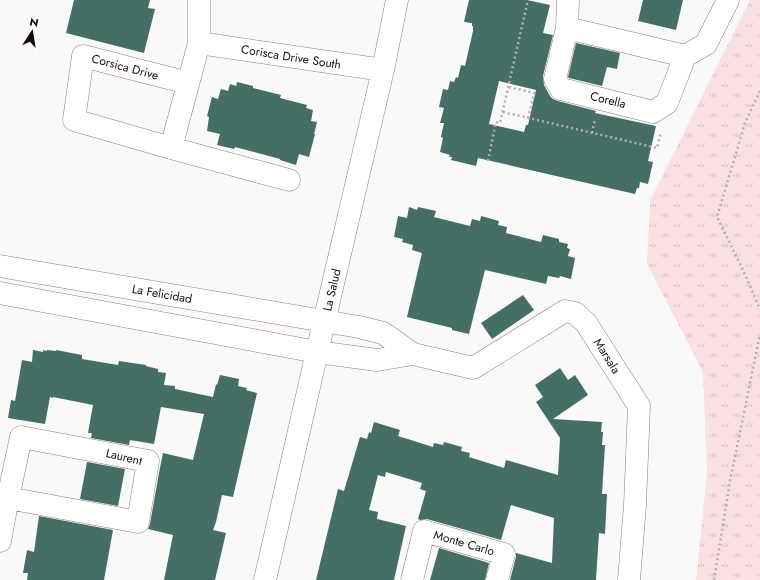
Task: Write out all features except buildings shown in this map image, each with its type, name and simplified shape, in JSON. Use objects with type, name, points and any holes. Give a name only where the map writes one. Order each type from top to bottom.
[{"type":"street","points":[[171,148],[199,43],[199,0]]},
{"type":"street","name":"La Salud","points":[[265,580],[383,70],[397,0]]},
{"type":"street","points":[[555,79],[567,28],[568,0]]},
{"type":"street","points":[[654,112],[667,103],[685,56],[706,44],[728,0]]},
{"type":"street","points":[[567,28],[685,56]]},
{"type":"street","name":"Corisca Drive South","points":[[199,43],[383,70]]},
{"type":"street","name":"Corsica Drive","points":[[188,83],[83,56],[74,120],[289,180]]},
{"type":"street","name":"Corella","points":[[555,79],[561,89],[654,112]]},
{"type":"street","name":"La Felicidad","points":[[0,266],[325,320]]},
{"type":"street","points":[[0,292],[317,352]]},
{"type":"street","name":"Marsala","points":[[325,320],[383,333],[414,354],[473,368],[565,311],[575,312],[586,323],[638,406],[635,505],[629,580]]},
{"type":"street","name":"Marsala","points":[[317,352],[377,360],[414,354]]},
{"type":"street","name":"Laurent","points":[[0,541],[8,498],[21,437],[148,460],[138,522],[8,498]]},
{"type":"street","name":"Monte Carlo","points":[[412,580],[424,531],[504,554],[497,580]]},
{"type":"path","points":[[488,161],[496,122],[500,123],[503,112],[528,0]]},
{"type":"path","points":[[528,118],[534,93],[555,79]]},
{"type":"path","points":[[509,87],[534,93]]},
{"type":"path","points":[[760,91],[745,123],[717,217],[760,309]]},
{"type":"path","points":[[503,112],[657,148],[663,128],[654,112]]},
{"type":"path","points":[[714,580],[730,481],[760,334]]},
{"type":"green space","points":[[750,0],[760,0],[760,580],[696,580],[707,474],[703,372],[647,264],[650,201]]}]
